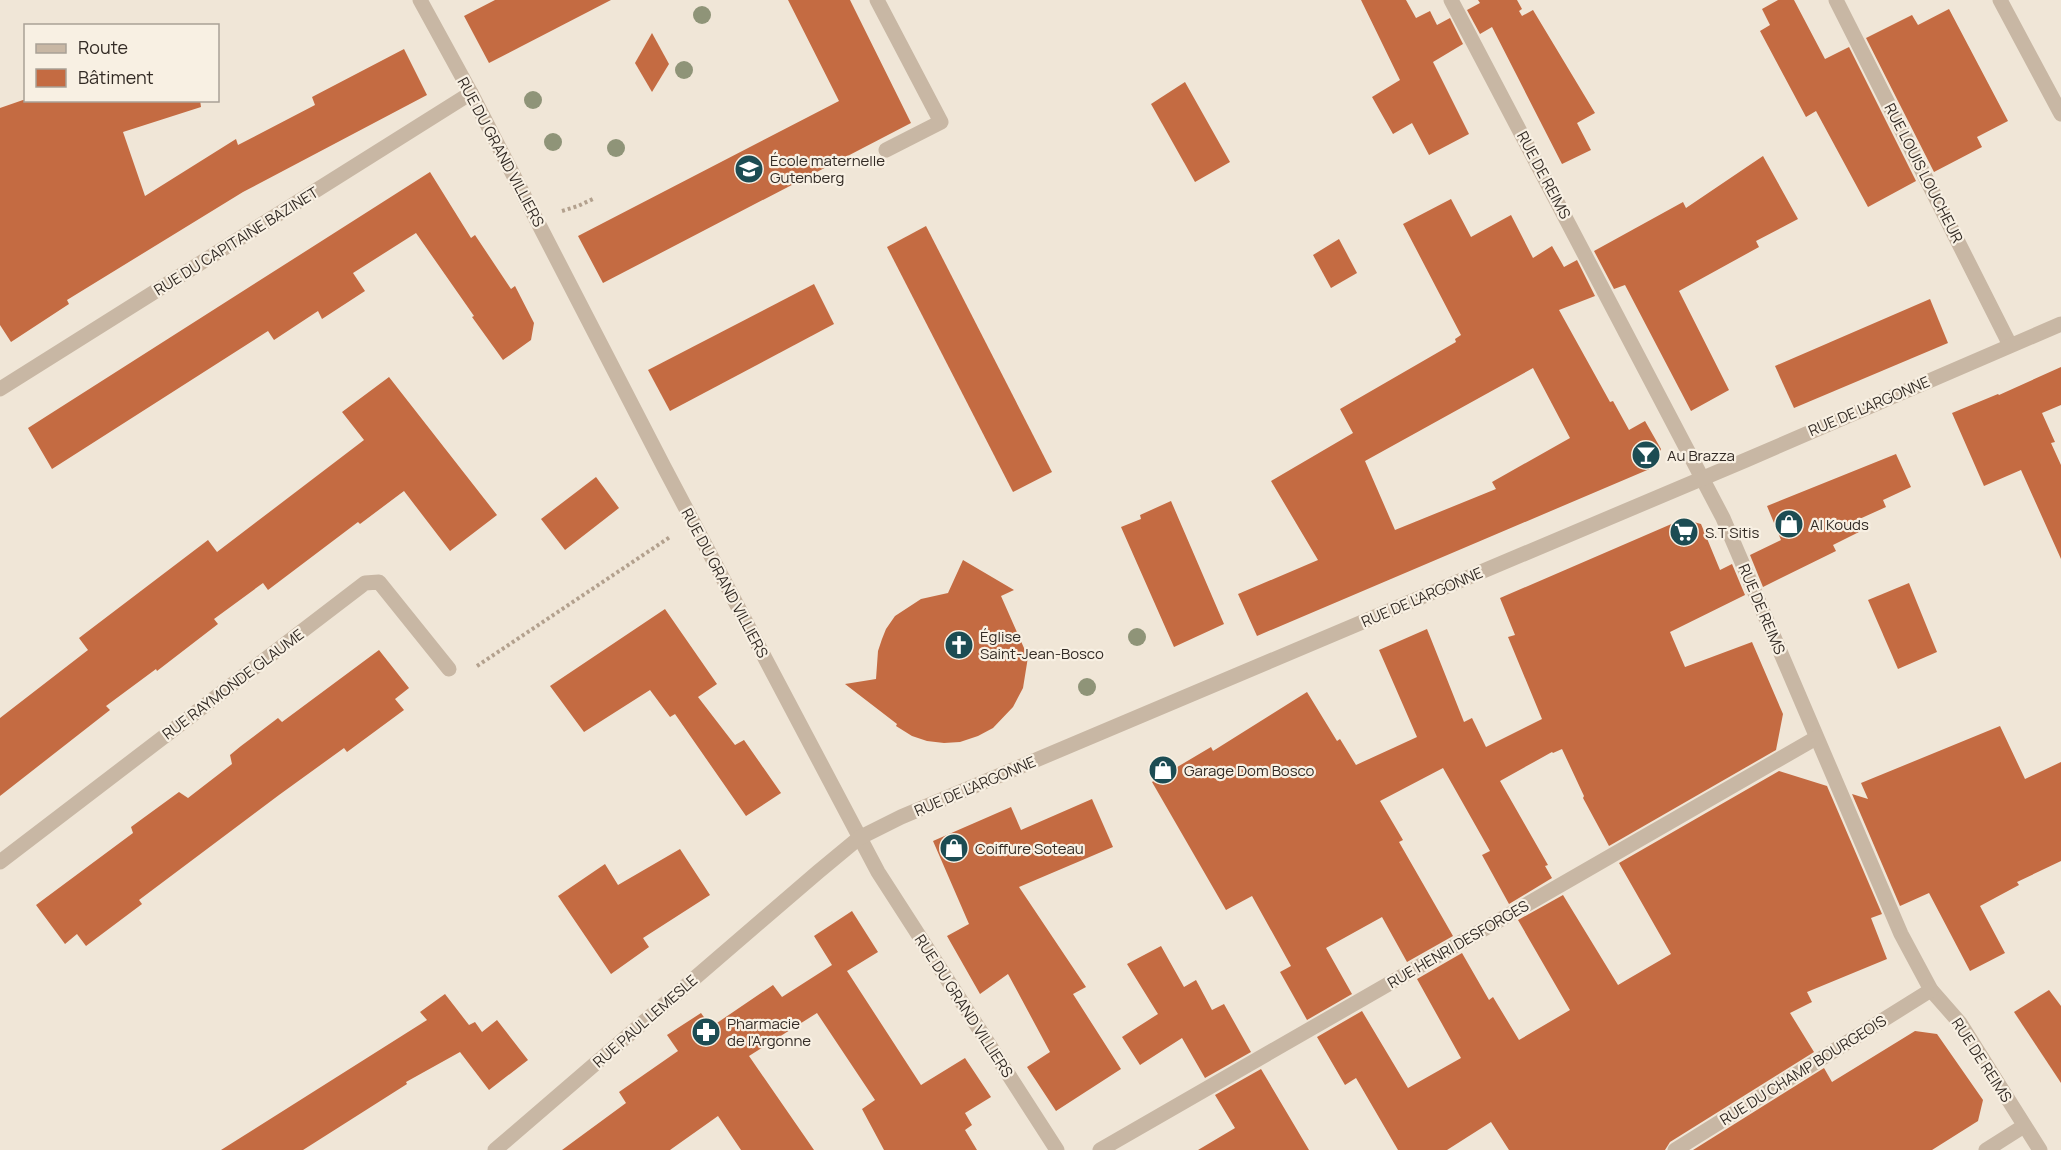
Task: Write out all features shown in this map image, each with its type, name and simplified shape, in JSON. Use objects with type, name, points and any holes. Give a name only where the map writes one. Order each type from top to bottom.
[{"type":"street","name":"RUE DU GRAND VILLIERS","points":[[420,0],[471,93],[859,838],[884,882],[1058,1150]]},
{"type":"street","points":[[877,0],[941,122],[886,150]]},
{"type":"street","name":"RUE DE REIMS","points":[[1451,0],[1730,533],[1901,934],[1931,990],[1960,1023],[2040,1150]]},
{"type":"street","name":"RUE LOUIS LOUCHEUR","points":[[1836,0],[2010,345]]},
{"type":"street","points":[[2000,0],[2061,114]]},
{"type":"street","name":"RUE DU CAPITAINE BAZINET","points":[[0,389],[471,93]]},
{"type":"street","name":"RUE DE L'ARGONNE","points":[[796,891],[859,838],[901,817],[2061,324]]},
{"type":"street","name":"RUE RAYMONDE GLAUME","points":[[0,862],[365,583],[380,582],[449,669]]},
{"type":"street","name":"RUE HENRI DESFORGES","points":[[1100,1150],[1816,738]]},
{"type":"street","name":"RUE PAUL LEMESLE","points":[[495,1150],[796,891]]},
{"type":"street","name":"RUE DU CHAMP BOURGEOIS","points":[[1675,1150],[1931,990]]},
{"type":"street","points":[[1986,1150],[2024,1126]]},
{"type":"path","points":[[552,213],[578,206],[595,198]]},
{"type":"path","points":[[449,669],[464,675],[692,521]]},
{"type":"building","points":[[495,0],[611,0],[489,63],[464,16]]},
{"type":"building","points":[[788,0],[850,0],[911,123],[603,283],[578,236],[839,101]]},
{"type":"building","points":[[1361,0],[1406,0],[1416,18],[1430,11],[1437,25],[1450,18],[1463,44],[1433,62],[1469,134],[1429,155],[1412,123],[1393,134],[1372,97],[1400,80]]},
{"type":"building","points":[[1478,0],[1517,0],[1522,9],[1519,11],[1522,16],[1533,10],[1595,113],[1577,123],[1591,150],[1562,164],[1492,27],[1480,34],[1467,10],[1480,3]]},
{"type":"building","points":[[1778,0],[1794,0],[1825,59],[1849,47],[1916,181],[1868,207],[1816,111],[1806,117],[1760,31],[1770,25],[1762,9]]},
{"type":"building","points":[[1949,9],[2008,121],[1977,137],[1982,147],[1934,172],[1866,38],[1912,15],[1918,25]]},
{"type":"building","points":[[652,33],[669,64],[652,92],[635,63]]},
{"type":"building","points":[[404,49],[427,95],[243,192],[67,300],[69,304],[11,342],[0,325],[0,108],[23,100],[24,102],[200,102],[201,107],[123,132],[145,196],[236,139],[238,145],[315,105],[312,97]]},
{"type":"building","points":[[1185,82],[1230,162],[1195,182],[1151,104]]},
{"type":"building","points":[[1763,156],[1798,219],[1756,241],[1759,247],[1679,291],[1729,390],[1691,411],[1625,285],[1614,289],[1594,251],[1683,202],[1686,208]]},
{"type":"building","points":[[430,172],[471,238],[475,235],[511,289],[515,286],[534,323],[531,340],[503,360],[416,233],[353,273],[365,291],[322,319],[318,311],[274,340],[268,331],[52,469],[28,428]]},
{"type":"building","points":[[1451,199],[1471,237],[1511,215],[1533,258],[1552,246],[1564,267],[1577,260],[1595,296],[1559,310],[1610,402],[1613,401],[1629,430],[1645,421],[1661,449],[1652,468],[1257,636],[1238,594],[1318,560],[1271,481],[1353,433],[1340,409],[1456,342],[1455,339],[1461,335],[1403,224]],"holes":[[[1533,368],[1570,438],[1492,482],[1496,489],[1395,530],[1365,461]]]},
{"type":"building","points":[[926,226],[1052,472],[1013,492],[887,247]]},
{"type":"building","points":[[1339,239],[1357,273],[1331,288],[1313,255]]},
{"type":"building","points":[[814,284],[834,324],[670,411],[648,370]]},
{"type":"building","points":[[1930,299],[1948,343],[1794,408],[1775,366]]},
{"type":"building","points":[[2061,367],[2061,405],[2042,413],[2055,442],[2051,443],[2061,465],[2061,559],[2021,470],[1984,486],[1952,413]]},
{"type":"building","points":[[389,377],[497,515],[450,551],[404,491],[360,524],[358,522],[268,590],[263,583],[214,619],[218,624],[157,671],[156,669],[106,706],[110,710],[0,796],[0,718],[88,650],[79,638],[208,540],[217,552],[364,440],[342,412]]},
{"type":"building","points":[[1896,454],[1911,487],[1883,500],[1886,507],[1855,521],[1859,532],[1833,545],[1836,551],[1763,587],[1750,555],[1781,540],[1767,506]]},
{"type":"building","points":[[596,477],[619,508],[565,550],[541,519]]},
{"type":"building","points":[[1171,501],[1224,624],[1174,647],[1121,527],[1141,519],[1140,515]]},
{"type":"building","points":[[1683,519],[1701,524],[1720,570],[1732,564],[1745,595],[1670,632],[1685,667],[1752,642],[1783,714],[1776,750],[1609,846],[1583,798],[1562,749],[1552,752],[1500,781],[1548,865],[1545,866],[1552,878],[1509,904],[1482,855],[1490,851],[1443,768],[1380,801],[1403,840],[1399,842],[1453,936],[1407,962],[1382,917],[1326,948],[1352,994],[1307,1020],[1280,972],[1291,966],[1252,896],[1226,910],[1152,782],[1211,747],[1213,751],[1307,692],[1337,741],[1340,739],[1356,765],[1417,737],[1379,650],[1427,629],[1464,722],[1472,718],[1486,747],[1542,719],[1508,637],[1515,635],[1500,598]]},
{"type":"building","name":"Église Saint-Jean-Bosco","points":[[963,560],[1014,590],[1001,596],[1028,657],[1023,688],[1013,707],[993,728],[960,742],[927,741],[912,736],[896,726],[897,724],[845,684],[876,679],[878,651],[886,629],[895,616],[921,599],[948,593]]},
{"type":"building","points":[[1909,583],[1937,652],[1898,669],[1868,600]]},
{"type":"building","points":[[665,609],[717,684],[698,697],[735,745],[744,740],[781,793],[746,816],[675,714],[670,717],[650,690],[584,732],[550,686]]},
{"type":"building","points":[[379,650],[409,688],[395,699],[404,710],[347,752],[344,748],[279,795],[139,900],[142,904],[86,946],[77,934],[65,944],[36,905],[133,833],[131,827],[179,792],[188,798],[232,764],[230,755],[241,746],[278,718],[282,722]]},
{"type":"building","points":[[2000,726],[2025,779],[2061,762],[2061,861],[2017,882],[2019,885],[1980,906],[2005,953],[1970,971],[1929,893],[1900,906],[1852,794],[1868,799],[1861,783]]},
{"type":"building","points":[[1779,771],[1827,786],[1882,914],[1871,918],[1887,959],[1807,992],[1812,1002],[1790,1013],[1814,1052],[1670,1142],[1665,1150],[1509,1150],[1491,1122],[1447,1150],[1398,1150],[1356,1078],[1345,1085],[1317,1037],[1362,1011],[1408,1088],[1461,1058],[1417,979],[1462,953],[1489,1000],[1493,997],[1519,1040],[1570,1010],[1518,920],[1563,895],[1618,985],[1671,954],[1619,863]]},
{"type":"building","points":[[1092,799],[1113,847],[1019,887],[1086,987],[1073,994],[1121,1069],[1056,1111],[1027,1067],[1050,1052],[1008,974],[980,994],[947,936],[969,924],[933,841],[1011,807],[1021,830]]},
{"type":"building","points":[[680,849],[710,895],[643,938],[649,947],[611,974],[558,896],[605,864],[618,885]]},
{"type":"building","points":[[852,911],[878,952],[847,971],[921,1085],[965,1058],[991,1097],[965,1113],[972,1125],[965,1130],[977,1150],[884,1150],[862,1109],[875,1100],[817,1013],[749,1056],[814,1150],[741,1150],[718,1116],[670,1150],[562,1150],[626,1103],[619,1092],[678,1051],[667,1035],[701,1013],[711,1027],[773,985],[782,997],[832,965],[814,936]]},
{"type":"building","points":[[1161,946],[1184,987],[1196,980],[1212,1010],[1224,1004],[1251,1052],[1205,1078],[1182,1038],[1140,1065],[1122,1037],[1158,1014],[1127,964]]},
{"type":"building","points":[[2049,990],[2061,1006],[2061,1083],[2014,1012]]},
{"type":"building","points":[[445,994],[469,1025],[475,1022],[482,1032],[497,1020],[528,1060],[489,1090],[460,1052],[406,1082],[407,1084],[303,1150],[221,1150],[427,1020],[420,1012]]},
{"type":"building","points":[[1915,1031],[1937,1034],[1983,1100],[1978,1121],[1932,1150],[1693,1150],[1824,1068],[1832,1082]]},
{"type":"building","points":[[1261,1069],[1309,1150],[1198,1150],[1235,1128],[1215,1095]]},
{"type":"place","name":"École maternelle Gutenberg","points":[[749,169]]},
{"type":"place","name":"Au Brazza","points":[[1646,455]]},
{"type":"place","name":"Al Kouds","points":[[1789,524]]},
{"type":"place","name":"S.T Sitis","points":[[1684,532]]},
{"type":"place","name":"Église Saint-Jean-Bosco","points":[[959,645]]},
{"type":"place","name":"Garage Dom Bosco","points":[[1163,770]]},
{"type":"place","name":"Coiffure Soteau","points":[[954,848]]},
{"type":"place","name":"Pharmacie de l'Argonne","points":[[706,1032]]}]
